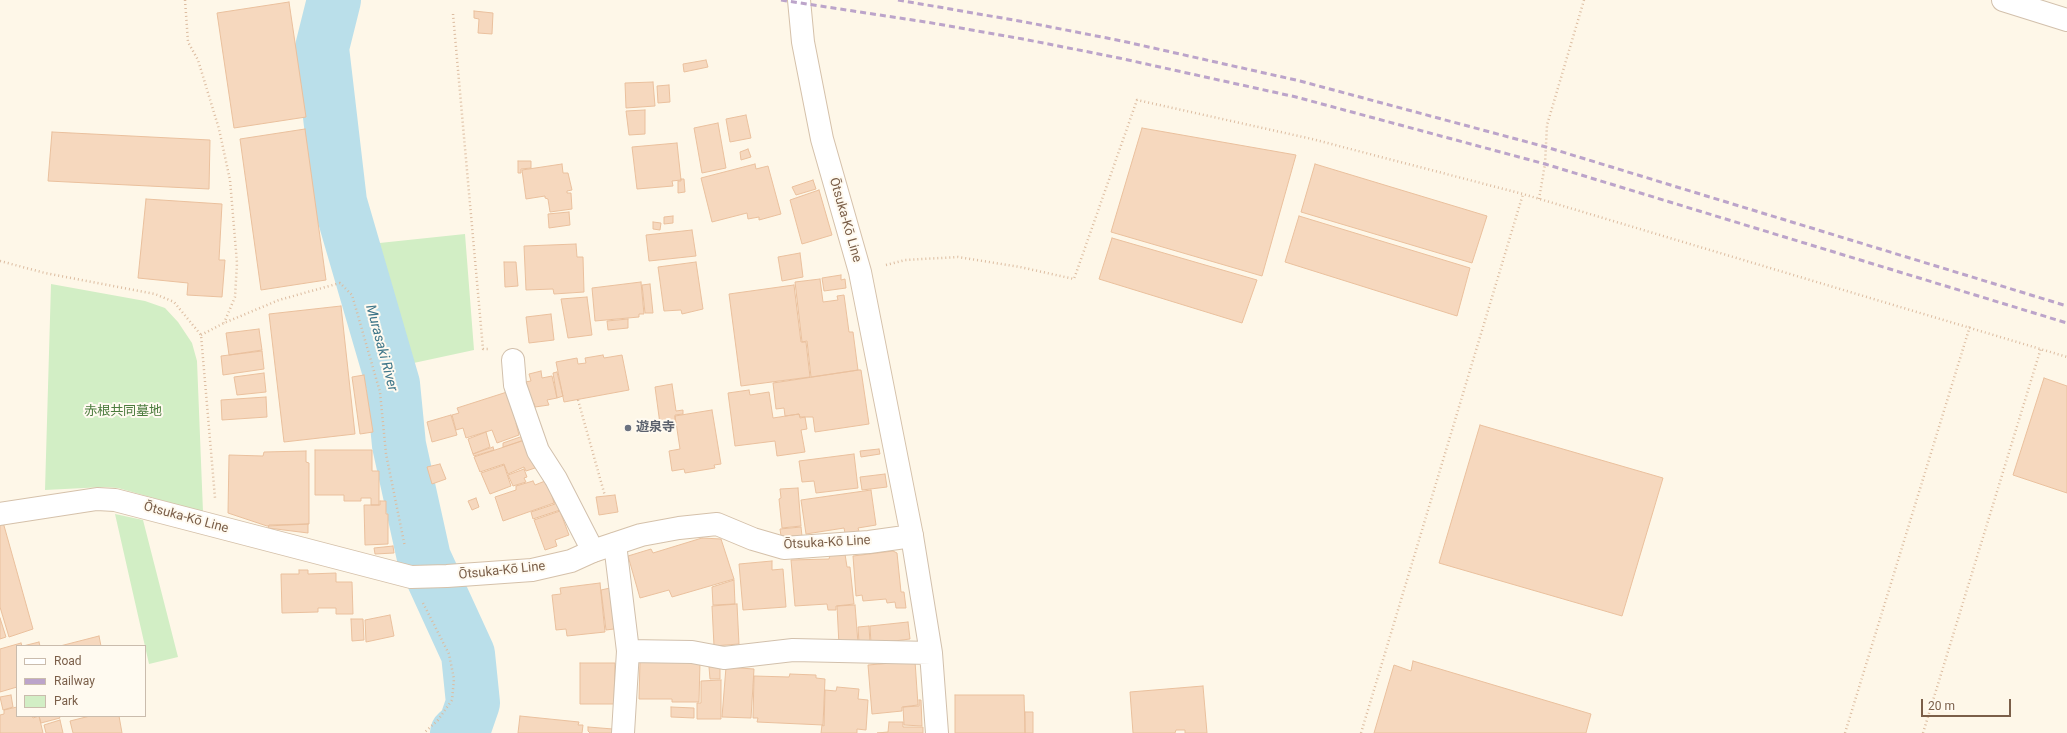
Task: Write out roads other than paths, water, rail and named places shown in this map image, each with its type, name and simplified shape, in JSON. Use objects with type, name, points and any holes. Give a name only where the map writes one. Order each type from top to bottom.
[{"type":"main road","name":"Ōtsuka-Kō Line","points":[[0,514],[97,499],[114,500],[415,576],[447,576],[532,570],[571,561],[593,551],[641,535],[671,529],[717,524],[753,540],[784,548],[869,542],[912,536],[860,272],[822,139],[803,42],[799,0]]},
{"type":"main road","points":[[2003,0],[2067,20]]},
{"type":"main road","points":[[513,360],[515,385],[538,451],[556,479],[593,551]]},
{"type":"main road","points":[[912,536],[931,653],[937,733]]},
{"type":"main road","points":[[615,544],[628,651],[623,733]]},
{"type":"main road","points":[[628,651],[692,652],[724,658],[793,650],[931,653]]},
{"type":"waterway","name":"Murasaki River","points":[[334,0],[322,48],[340,202],[393,384],[399,445],[424,558],[468,654],[473,703],[465,726],[457,733]]},
{"type":"railway","points":[[781,0],[926,22],[1023,39],[1119,58],[1296,97],[1545,164],[2067,323]]},
{"type":"railway","points":[[898,0],[1025,22],[1122,41],[1300,81],[1546,147],[2067,306]]},
{"type":"place","name":"遊泉寺","points":[[628,428]]},
{"type":"park label","name":"赤根共同墓地","points":[[123,412]]}]
